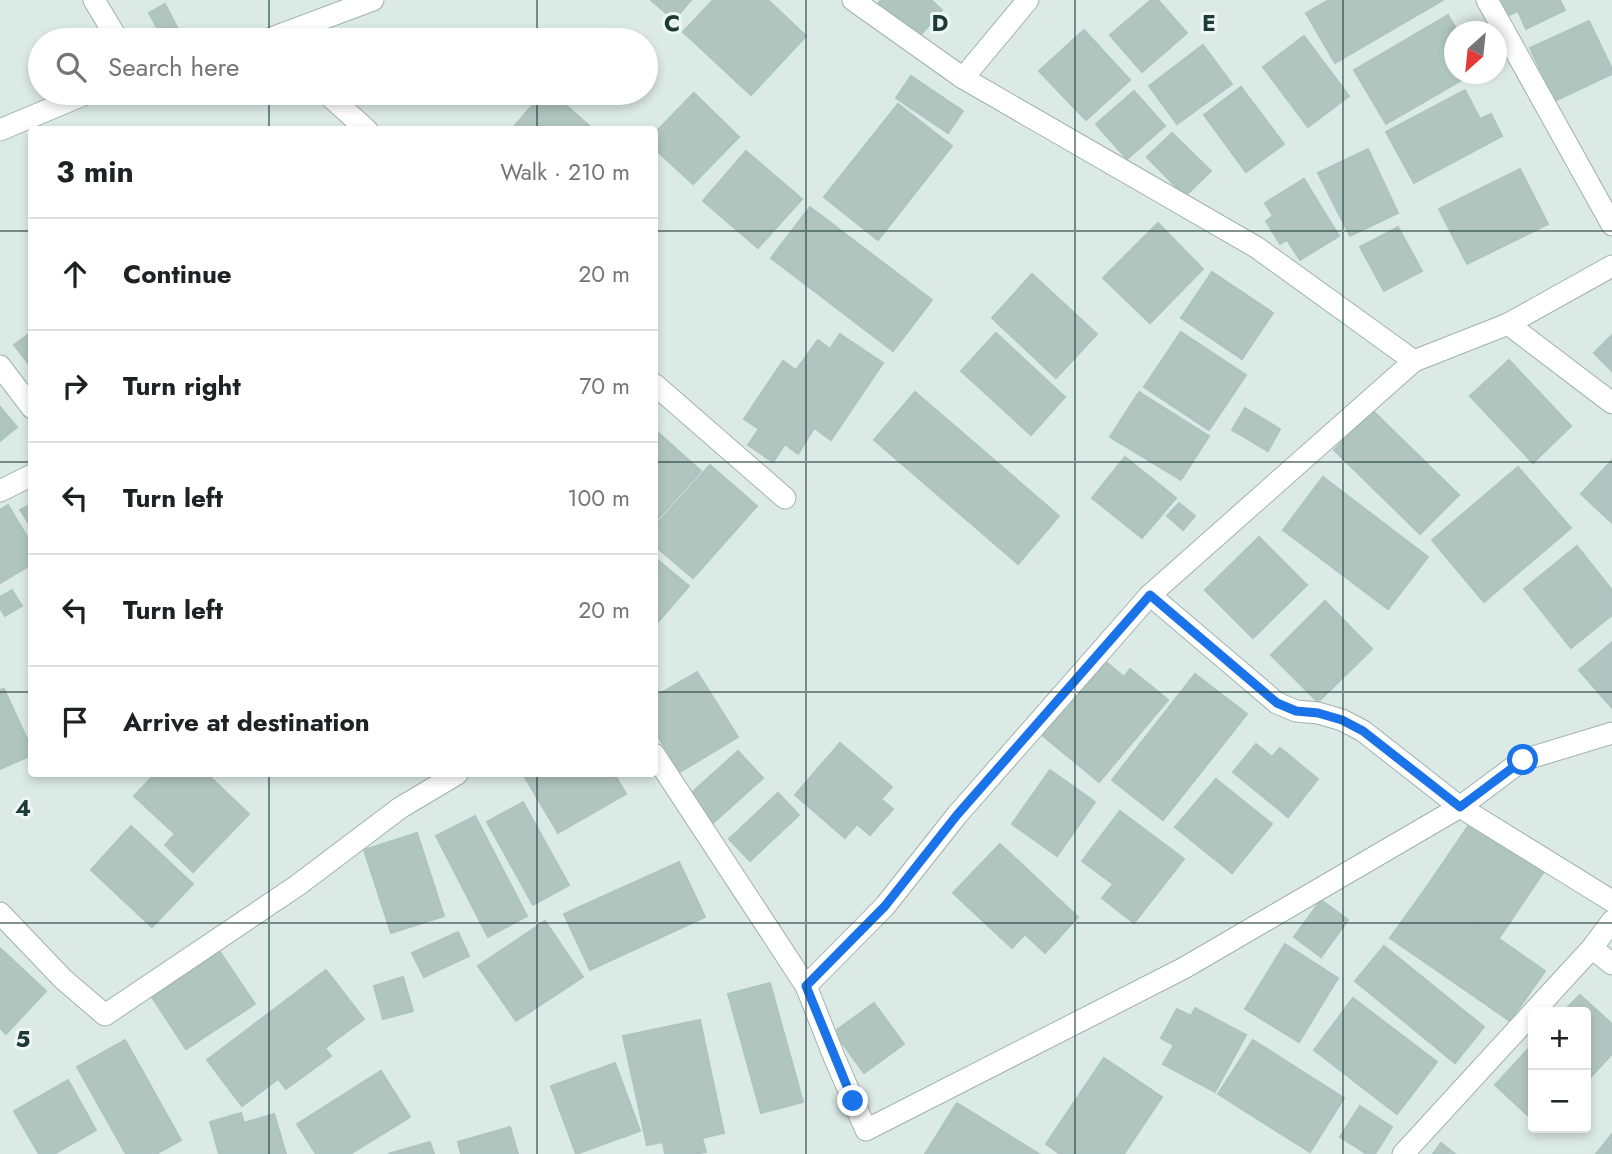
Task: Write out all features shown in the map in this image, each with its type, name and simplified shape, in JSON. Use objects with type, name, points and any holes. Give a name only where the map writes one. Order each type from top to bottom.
[{"type":"street","points":[[94,0],[111,28]]},
{"type":"street","points":[[300,28],[373,0]]},
{"type":"street","points":[[853,0],[962,78],[1256,247],[1414,361]]},
{"type":"street","points":[[962,78],[1028,0]]},
{"type":"street","points":[[1487,0],[1612,225]]},
{"type":"street","points":[[0,130],[59,105]]},
{"type":"street","points":[[339,105],[362,126]]},
{"type":"street","points":[[806,986],[885,906],[957,815],[1150,595],[1414,361],[1508,324],[1612,266]]},
{"type":"street","points":[[1508,324],[1612,403]]},
{"type":"street","points":[[0,366],[28,403]]},
{"type":"street","points":[[658,387],[785,498]]},
{"type":"street","points":[[0,491],[28,477]]},
{"type":"street","points":[[1150,595],[1277,703],[1296,711],[1318,713],[1363,731],[1460,807],[1612,901]]},
{"type":"street","points":[[658,760],[806,986],[866,1129],[1184,968],[1460,807],[1523,760],[1612,733]]},
{"type":"street","points":[[0,913],[63,979],[105,1015],[298,885],[400,808],[452,777]]},
{"type":"street","points":[[1403,1154],[1592,948],[1612,921]]},
{"type":"street","points":[[1592,948],[1612,964]]},
{"type":"building","points":[[651,0],[691,0],[674,20]]},
{"type":"building","points":[[713,0],[768,0],[806,36],[751,95],[683,32]]},
{"type":"building","points":[[881,0],[931,0],[942,10],[917,39],[877,5]]},
{"type":"building","points":[[1151,0],[1158,0],[1187,33],[1142,72],[1110,35]]},
{"type":"building","points":[[1329,0],[1443,0],[1335,63],[1306,13]]},
{"type":"building","points":[[1501,0],[1560,0],[1565,10],[1526,29],[1518,11],[1509,15]]},
{"type":"building","points":[[165,4],[177,28],[157,28],[149,13]]},
{"type":"building","points":[[1448,15],[1452,21],[1444,21],[1444,84],[1455,84],[1386,124],[1354,70]]},
{"type":"building","points":[[1589,21],[1612,74],[1555,101],[1530,48]]},
{"type":"building","points":[[1084,30],[1130,80],[1086,120],[1039,71]]},
{"type":"building","points":[[1304,36],[1349,96],[1308,127],[1263,67]]},
{"type":"building","points":[[1203,45],[1232,84],[1177,124],[1149,86]]},
{"type":"building","points":[[911,76],[963,111],[948,133],[896,98]]},
{"type":"building","points":[[1241,87],[1284,144],[1246,172],[1204,115]]},
{"type":"building","points":[[1465,90],[1480,119],[1491,114],[1502,136],[1414,183],[1386,132]]},
{"type":"building","points":[[1134,91],[1165,126],[1127,159],[1096,124]]},
{"type":"building","points":[[694,93],[739,137],[693,184],[658,152],[658,130]]},
{"type":"building","points":[[898,104],[952,146],[878,240],[824,197]]},
{"type":"building","points":[[533,105],[566,105],[589,126],[514,126]]},
{"type":"building","points":[[1172,133],[1211,171],[1185,196],[1147,157]]},
{"type":"building","points":[[1368,149],[1398,213],[1350,236],[1318,173]]},
{"type":"building","points":[[746,151],[802,199],[758,248],[703,201]]},
{"type":"building","points":[[1520,169],[1548,224],[1467,264],[1439,209]]},
{"type":"building","points":[[1304,179],[1339,236],[1300,260],[1287,240],[1280,244],[1266,221],[1273,216],[1265,203]]},
{"type":"building","points":[[810,207],[932,300],[893,351],[771,258]]},
{"type":"building","points":[[1158,223],[1203,269],[1150,323],[1103,278]]},
{"type":"building","points":[[1398,227],[1422,271],[1384,291],[1360,247]]},
{"type":"building","points":[[1212,272],[1273,313],[1242,359],[1181,318]]},
{"type":"building","points":[[1032,274],[1097,334],[1056,378],[992,318]]},
{"type":"building","points":[[1181,332],[1246,375],[1209,430],[1144,387]]},
{"type":"building","points":[[996,333],[1065,397],[1031,435],[961,371]]},
{"type":"building","points":[[840,334],[883,363],[831,440],[814,428],[798,454],[785,444],[773,462],[748,445],[759,429],[744,419],[783,361],[796,370],[818,340],[830,349]]},
{"type":"building","points":[[28,335],[28,363],[14,345]]},
{"type":"building","points":[[1612,335],[1612,371],[1594,353]]},
{"type":"building","points":[[1509,360],[1571,426],[1533,463],[1470,396]]},
{"type":"building","points":[[915,392],[1059,516],[1018,564],[874,440]]},
{"type":"building","points":[[1139,392],[1209,436],[1181,480],[1110,437]]},
{"type":"building","points":[[0,407],[17,427],[0,441]]},
{"type":"building","points":[[1245,408],[1280,429],[1268,451],[1232,430]]},
{"type":"building","points":[[1373,411],[1459,495],[1420,534],[1334,450]]},
{"type":"building","points":[[658,433],[701,471],[658,519]]},
{"type":"building","points":[[1125,457],[1176,498],[1142,538],[1092,498]]},
{"type":"building","points":[[1612,460],[1612,523],[1581,494]]},
{"type":"building","points":[[710,465],[757,506],[693,578],[658,548],[658,523]]},
{"type":"building","points":[[1518,467],[1571,528],[1484,602],[1432,540]]},
{"type":"building","points":[[1323,477],[1428,557],[1388,609],[1283,530]]},
{"type":"building","points":[[1179,503],[1195,516],[1183,530],[1167,516]]},
{"type":"building","points":[[8,505],[28,538],[28,566],[0,583],[0,510]]},
{"type":"building","points":[[28,506],[28,522],[20,510]]},
{"type":"building","points":[[1259,537],[1307,585],[1253,638],[1205,590]]},
{"type":"building","points":[[1577,546],[1612,590],[1612,615],[1571,648],[1524,589]]},
{"type":"building","points":[[658,560],[689,586],[658,622]]},
{"type":"building","points":[[12,590],[22,606],[5,616],[0,608],[0,597]]},
{"type":"building","points":[[1325,601],[1372,649],[1318,702],[1271,655]]},
{"type":"building","points":[[1612,642],[1612,708],[1579,670]]},
{"type":"building","points":[[1105,661],[1124,677],[1130,669],[1168,700],[1099,782],[1042,735]]},
{"type":"building","points":[[697,672],[738,737],[680,772],[658,736],[658,695]]},
{"type":"building","points":[[1195,674],[1247,714],[1163,820],[1112,780]]},
{"type":"building","points":[[4,689],[28,741],[28,757],[0,769],[0,690]]},
{"type":"building","points":[[840,743],[892,787],[881,799],[893,809],[870,835],[857,824],[845,838],[795,795]]},
{"type":"building","points":[[1256,744],[1272,757],[1280,748],[1318,779],[1288,817],[1233,772]]},
{"type":"building","points":[[738,751],[763,778],[713,823],[688,796]]},
{"type":"building","points":[[1050,770],[1095,802],[1057,856],[1012,824]]},
{"type":"building","points":[[152,777],[210,777],[249,814],[193,872],[165,845],[175,834],[134,796]]},
{"type":"building","points":[[525,777],[616,777],[626,794],[558,833]]},
{"type":"building","points":[[1216,779],[1272,824],[1232,873],[1175,827]]},
{"type":"building","points":[[778,793],[799,815],[750,861],[729,839]]},
{"type":"building","points":[[523,802],[569,885],[533,905],[487,822]]},
{"type":"building","points":[[1120,811],[1184,859],[1134,923],[1102,898],[1113,884],[1082,861]]},
{"type":"building","points":[[475,816],[527,916],[488,937],[436,836]]},
{"type":"building","points":[[1471,822],[1543,873],[1499,938],[1426,888]]},
{"type":"building","points":[[131,826],[193,884],[152,927],[91,870]]},
{"type":"building","points":[[417,833],[444,916],[391,933],[364,850]]},
{"type":"building","points":[[1000,844],[1078,917],[1045,953],[1025,934],[1012,948],[953,893]]},
{"type":"building","points":[[679,862],[705,917],[590,970],[564,914]]},
{"type":"building","points":[[1426,888],[1545,971],[1510,1021],[1390,938]]},
{"type":"building","points":[[1321,900],[1348,920],[1321,957],[1294,937]]},
{"type":"building","points":[[545,921],[583,977],[516,1021],[478,966]]},
{"type":"building","points":[[458,932],[469,956],[424,977],[412,953]]},
{"type":"building","points":[[1285,944],[1338,978],[1299,1042],[1245,1009]]},
{"type":"building","points":[[1384,946],[1484,1027],[1455,1063],[1355,981]]},
{"type":"building","points":[[0,948],[46,991],[6,1034],[0,1028]]},
{"type":"building","points":[[220,952],[255,1004],[186,1049],[152,997]]},
{"type":"building","points":[[326,970],[364,1019],[325,1048],[331,1056],[286,1089],[278,1079],[242,1106],[207,1060]]},
{"type":"building","points":[[403,977],[413,1011],[383,1019],[374,986]]},
{"type":"building","points":[[770,983],[803,1102],[761,1113],[728,994]]},
{"type":"building","points":[[1580,995],[1612,1024],[1612,1054],[1591,1077],[1591,1007],[1568,1007]]},
{"type":"building","points":[[1353,998],[1437,1062],[1397,1114],[1314,1050]]},
{"type":"building","points":[[874,1003],[904,1044],[864,1073],[834,1032]]},
{"type":"building","points":[[1195,1008],[1246,1035],[1215,1092],[1163,1064],[1174,1045],[1161,1038],[1177,1009],[1191,1016]]},
{"type":"building","points":[[700,1020],[724,1133],[702,1138],[706,1152],[665,1154],[663,1142],[647,1145],[623,1036]]},
{"type":"building","points":[[125,1040],[181,1140],[156,1154],[126,1154],[77,1067]]},
{"type":"building","points":[[1253,1040],[1344,1098],[1310,1152],[1218,1094]]},
{"type":"building","points":[[1528,1049],[1528,1115],[1495,1085]]},
{"type":"building","points":[[1104,1058],[1162,1097],[1124,1154],[1060,1154],[1046,1144]]},
{"type":"building","points":[[615,1063],[640,1131],[576,1154],[551,1086]]},
{"type":"building","points":[[381,1071],[410,1117],[350,1154],[316,1154],[297,1124]]},
{"type":"building","points":[[68,1080],[96,1130],[54,1154],[39,1154],[14,1111]]},
{"type":"building","points":[[957,1103],[1039,1154],[925,1154]]},
{"type":"building","points":[[1360,1106],[1392,1127],[1375,1154],[1367,1154],[1340,1137]]},
{"type":"building","points":[[241,1113],[244,1123],[274,1114],[286,1154],[219,1154],[210,1122]]},
{"type":"building","points":[[510,1127],[518,1154],[461,1154],[458,1142]]},
{"type":"building","points":[[1612,1134],[1612,1154],[1596,1154]]},
{"type":"building","points":[[430,1142],[434,1154],[388,1154]]},
{"type":"building","points":[[1441,1143],[1455,1154],[1433,1154]]},
{"type":"route","points":[[853,1101],[806,986],[885,906],[957,815],[1150,595],[1277,703],[1296,711],[1318,713],[1342,720],[1363,731],[1460,807],[1523,760]]}]
